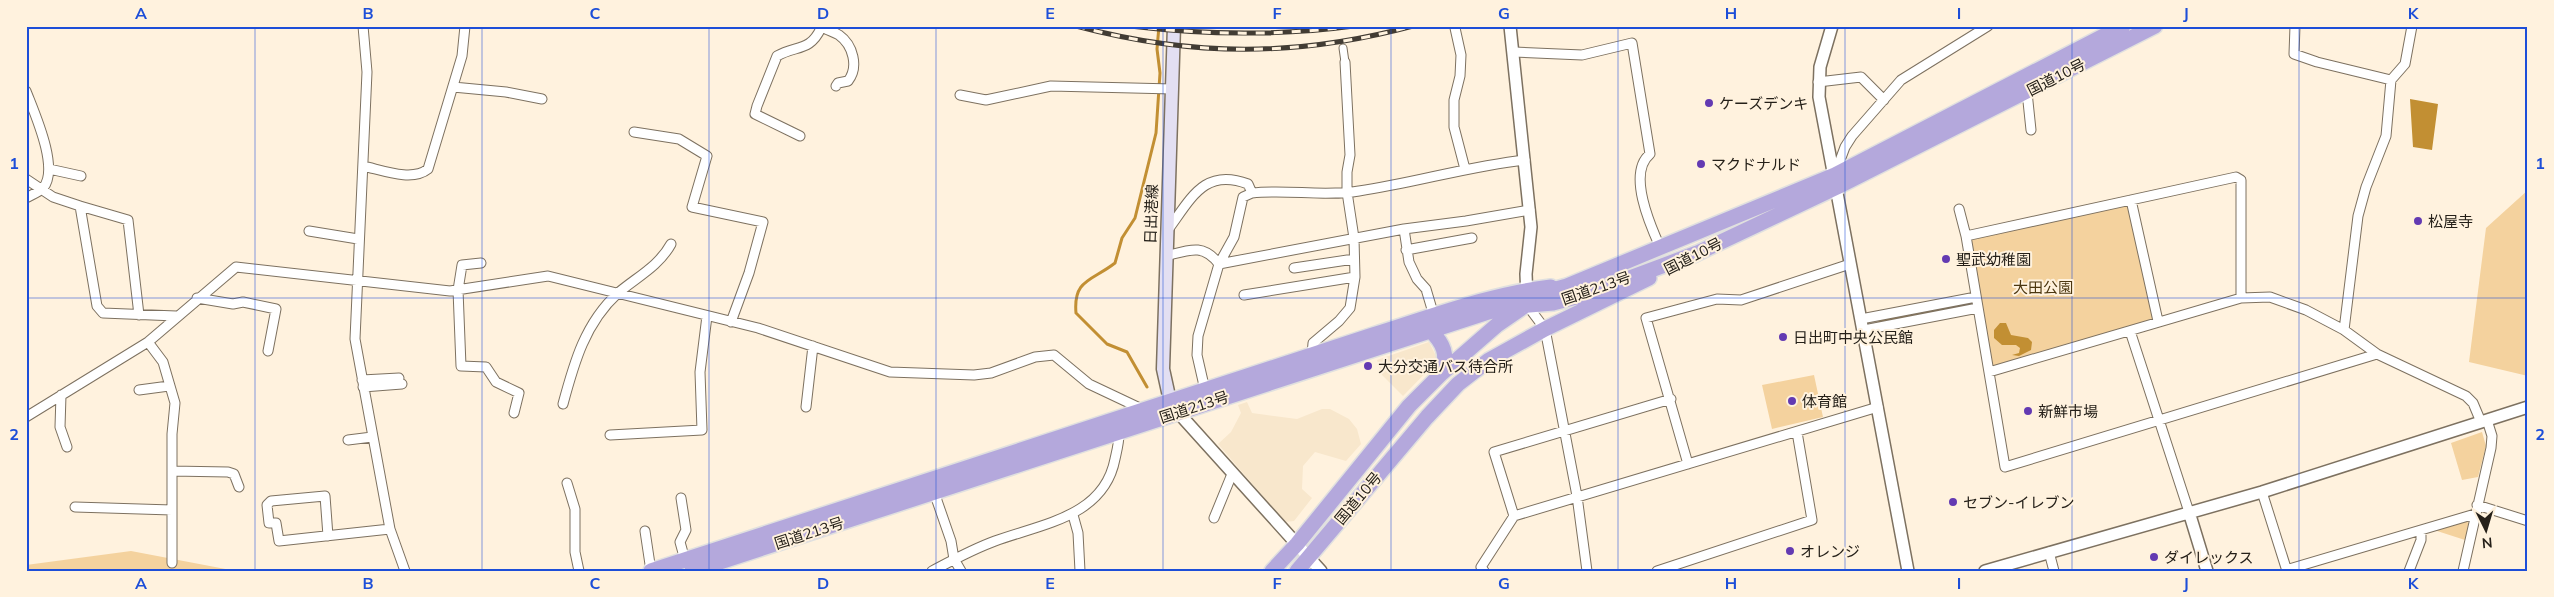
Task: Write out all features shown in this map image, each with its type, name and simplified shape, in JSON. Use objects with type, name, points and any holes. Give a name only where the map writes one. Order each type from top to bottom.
[{"type":"highway","name":"国道10号","points":[[1297,571],[1427,417],[1458,384],[1489,360],[1545,329],[1697,253],[2124,30],[2155,26]]},
{"type":"highway","name":"国道10号","points":[[1272,571],[1297,544],[1409,406],[1442,373],[1527,297],[1567,286],[1660,247],[1836,181],[2027,92],[2124,30]]},
{"type":"highway","name":"国道213号","points":[[651,571],[689,565],[934,492],[1118,425],[1144,410],[1173,407],[1205,390],[1312,355],[1432,323],[1492,311],[1527,297],[1553,303],[1584,295],[1697,253]]},
{"type":"highway","name":"国道213号","points":[[689,565],[1432,323]]},
{"type":"highway","points":[[1432,323],[1446,352],[1442,373]]},
{"type":"main road","name":"日出港線","points":[[1173,407],[1163,368],[1174,26]]},
{"type":"street","points":[[363,26],[367,72],[355,340],[390,530],[405,571]]},
{"type":"street","points":[[363,166],[412,176],[421,175],[428,169],[462,56],[465,26]]},
{"type":"street","points":[[1510,26],[1530,210],[1531,227],[1527,297],[1545,329],[1577,496],[1587,571]]},
{"type":"street","points":[[1832,26],[1825,44],[1818,82],[1819,97],[1908,571]]},
{"type":"street","points":[[1836,181],[1845,147],[1852,136],[1901,80],[1988,26]]},
{"type":"street","points":[[2294,26],[2294,54],[2317,62],[2391,80]]},
{"type":"street","points":[[2344,330],[2358,216],[2366,187],[2386,136],[2391,80],[2405,64],[2412,26]]},
{"type":"street","points":[[800,136],[755,114],[777,56],[808,44],[816,38],[822,27],[833,32],[849,44],[854,63],[853,75],[848,81],[838,83],[836,86]]},
{"type":"street","points":[[1455,28],[1461,55],[1460,76],[1454,100],[1454,127],[1465,170]]},
{"type":"street","points":[[1514,52],[1532,51],[1565,56],[1582,55],[1632,43],[1650,154],[1644,159],[1642,165],[1642,198],[1648,220],[1660,247]]},
{"type":"street","points":[[1312,355],[1313,343],[1339,321],[1350,308],[1355,277],[1354,238],[1347,192],[1347,172],[1350,155],[1343,48]]},
{"type":"street","points":[[1818,82],[1861,77],[1884,100]]},
{"type":"street","points":[[960,95],[986,100],[1051,86],[1173,90]]},
{"type":"street","points":[[453,87],[506,92],[542,99]]},
{"type":"street","points":[[26,92],[42,130],[49,169],[48,178],[43,188],[26,198]]},
{"type":"street","points":[[2027,92],[2031,130]]},
{"type":"street","points":[[634,132],[679,140],[707,156],[692,207],[763,222],[749,273],[731,322]]},
{"type":"street","points":[[1205,390],[1197,355],[1198,336],[1219,264],[1234,237],[1243,197],[1252,192],[1347,192],[1525,160]]},
{"type":"street","points":[[49,169],[81,176]]},
{"type":"street","points":[[1966,236],[2236,176],[2241,180],[2241,298]]},
{"type":"street","points":[[1167,231],[1190,201],[1208,183],[1220,178],[1232,178],[1248,184],[1252,192]]},
{"type":"street","points":[[26,179],[53,196],[128,220],[139,315]]},
{"type":"street","points":[[2130,200],[2158,321]]},
{"type":"street","points":[[80,206],[97,306],[103,313],[176,316]]},
{"type":"street","points":[[1959,209],[1966,236],[2005,467],[2376,354]]},
{"type":"street","points":[[1219,264],[1404,228],[1466,222],[1530,210]]},
{"type":"street","points":[[1404,228],[1406,250],[1417,279],[1426,289],[1432,323]]},
{"type":"street","points":[[309,231],[358,240]]},
{"type":"street","points":[[1406,250],[1472,238]]},
{"type":"street","points":[[563,404],[575,358],[591,326],[617,294],[664,257],[671,244]]},
{"type":"street","points":[[1166,256],[1203,249],[1211,253],[1219,264]]},
{"type":"street","points":[[1294,268],[1354,259]]},
{"type":"street","points":[[481,263],[462,265],[458,290],[461,366],[486,367],[496,382],[519,393],[514,414]]},
{"type":"street","points":[[1688,464],[1671,399],[1646,318],[1717,299],[1741,300],[1850,264]]},
{"type":"street","points":[[26,417],[148,342],[197,298],[236,268],[450,291],[548,276],[758,328],[890,372],[916,375],[974,376],[991,373],[1035,357],[1054,355],[1089,384],[1144,410]]},
{"type":"street","points":[[1244,295],[1355,277]]},
{"type":"street","points":[[1989,372],[2241,298],[2270,297],[2306,310],[2344,330],[2376,354],[2466,396],[2473,403],[2484,421],[2492,436],[2462,571]]},
{"type":"street","points":[[197,298],[233,304],[243,302],[276,309],[268,351]]},
{"type":"street","points":[[1863,325],[1976,298]]},
{"type":"street","points":[[1863,325],[1978,308]]},
{"type":"street","points":[[610,435],[702,430],[700,372],[707,316]]},
{"type":"street","points":[[2130,330],[2207,571]]},
{"type":"street","points":[[148,342],[163,362],[169,386],[176,403],[172,434],[172,563]]},
{"type":"street","points":[[806,407],[813,346]]},
{"type":"street","points":[[363,384],[401,381]]},
{"type":"street","points":[[138,390],[169,386]]},
{"type":"street","points":[[61,395],[60,427],[67,447]]},
{"type":"street","points":[[1514,516],[1494,452],[1671,399]]},
{"type":"street","points":[[1173,407],[1321,571]]},
{"type":"street","points":[[1484,571],[1481,567],[1514,516],[1878,407]]},
{"type":"street","points":[[1985,571],[2262,492],[2528,407]]},
{"type":"street","points":[[932,571],[954,559],[994,542],[1073,515],[1088,505],[1102,489],[1114,468],[1118,425]]},
{"type":"street","points":[[1657,571],[1812,520],[1797,432]]},
{"type":"street","points":[[348,440],[372,437]]},
{"type":"street","points":[[172,471],[228,472],[234,474],[239,487]]},
{"type":"street","points":[[1214,518],[1232,474]]},
{"type":"street","points":[[567,483],[575,509],[575,552],[579,571]]},
{"type":"street","points":[[934,492],[951,541],[954,559],[961,571]]},
{"type":"street","points":[[2262,492],[2287,571],[2421,531],[2476,510],[2528,521]]},
{"type":"street","points":[[328,536],[325,496],[271,501],[267,505],[269,523],[276,522],[279,541],[390,530]]},
{"type":"street","points":[[681,498],[686,530],[680,542],[689,565]]},
{"type":"street","points":[[75,507],[172,510]]},
{"type":"street","points":[[1073,515],[1078,533],[1080,571]]},
{"type":"street","points":[[645,531],[651,571]]},
{"type":"street","points":[[2409,571],[2421,540],[2421,531]]},
{"type":"street","points":[[2049,552],[2054,571]]},
{"type":"shaded area","points":[[2410,99],[2438,104],[2432,150],[2413,147]]},
{"type":"shaded area","points":[[2000,323],[2006,323],[2011,335],[2028,338],[2032,342],[2031,350],[2019,356],[2012,355],[2019,353],[2020,348],[2016,345],[2002,345],[1994,338],[1994,330]]},
{"type":"shaded area","points":[[1429,342],[1438,360],[1403,396],[1382,375],[1377,360]]},
{"type":"shaded area","points":[[1247,402],[1252,413],[1297,419],[1322,409],[1330,409],[1349,419],[1357,429],[1361,444],[1346,461],[1315,452],[1303,466],[1302,489],[1312,498],[1294,521],[1285,522],[1218,444],[1231,432],[1241,413],[1238,405]]},
{"type":"green space","points":[[2528,190],[2528,376],[2469,362],[2486,228]]},
{"type":"green space","name":"大田公園","points":[[2127,204],[2154,319],[1992,366],[1970,239]]},
{"type":"green space","name":"体育館","points":[[1814,375],[1823,417],[1772,429],[1762,385]]},
{"type":"green space","points":[[2482,432],[2486,446],[2478,477],[2462,480],[2451,443]]},
{"type":"green space","points":[[2466,521],[2470,524],[2465,540],[2434,530]]},
{"type":"green space","points":[[131,551],[236,571],[26,571],[26,565]]},
{"type":"waterway","points":[[1147,387],[1127,352],[1107,344],[1076,313],[1076,302],[1081,287],[1115,263],[1122,238],[1135,218],[1156,133],[1160,73],[1157,49],[1159,26]]},
{"type":"waterway","points":[[1880,322],[1959,307]]},
{"type":"railway","points":[[1076,26],[1162,43],[1203,48],[1245,49],[1286,48],[1328,43],[1413,26]]},
{"type":"railway","points":[[1130,26],[1214,33],[1270,33],[1354,26]]},
{"type":"place","name":"ケーズデンキ","points":[[1709,103]]},
{"type":"place","name":"マクドナルド","points":[[1701,164]]},
{"type":"place","name":"松屋寺","points":[[2418,221]]},
{"type":"place","name":"聖武幼稚園","points":[[1946,259]]},
{"type":"place","name":"日出町中央公民館","points":[[1783,337]]},
{"type":"place","name":"大分交通バス待合所","points":[[1368,366]]},
{"type":"place","name":"体育館","points":[[1792,401]]},
{"type":"place","name":"新鮮市場","points":[[2028,411]]},
{"type":"place","name":"セブン-イレブン","points":[[1953,502]]},
{"type":"place","name":"オレンジ","points":[[1790,551]]},
{"type":"place","name":"ダイレックス","points":[[2154,557]]}]
